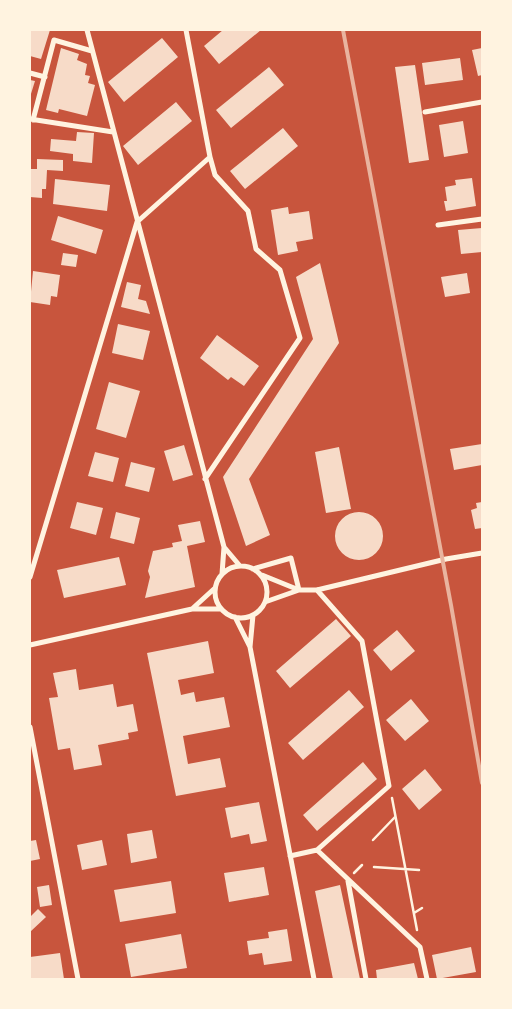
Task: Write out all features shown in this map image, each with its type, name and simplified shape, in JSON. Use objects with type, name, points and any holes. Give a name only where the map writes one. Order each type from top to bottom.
[{"type":"street","points":[[87,30],[224,547],[222,574],[215,588],[192,608]]},
{"type":"street","points":[[186,30],[210,157],[215,174],[248,212],[256,249],[280,270],[300,338],[205,479]]},
{"type":"street","points":[[92,51],[54,40],[32,119],[113,132]]},
{"type":"street","points":[[30,73],[44,77]]},
{"type":"street","points":[[425,112],[482,102]]},
{"type":"street","points":[[30,577],[137,222],[210,157]]},
{"type":"street","points":[[438,225],[482,219]]},
{"type":"street","points":[[224,547],[240,566]]},
{"type":"street","points":[[265,602],[299,590],[317,590],[482,553]]},
{"type":"street","points":[[253,569],[291,558],[299,590]]},
{"type":"street","points":[[222,574],[233,567],[240,566],[253,569],[261,575],[299,590]]},
{"type":"street","points":[[30,645],[192,608],[221,610],[235,617],[247,617],[260,610],[265,602],[267,588],[261,575]]},
{"type":"street","points":[[215,588],[215,596],[221,610]]},
{"type":"street","points":[[290,856],[317,850],[389,786],[362,641],[317,590]]},
{"type":"street","points":[[250,647],[253,615]]},
{"type":"street","points":[[235,617],[250,647],[314,979]]},
{"type":"street","points":[[30,727],[78,979]]},
{"type":"street","points":[[317,850],[420,947],[427,979]]},
{"type":"street","points":[[348,880],[366,979]]},
{"type":"path","points":[[389,786],[420,947]]},
{"type":"path","points":[[373,840],[396,817]]},
{"type":"path","points":[[374,867],[419,870]]},
{"type":"path","points":[[414,913],[422,908]]},
{"type":"building","points":[[30,30],[50,30],[41,59],[30,56]]},
{"type":"building","points":[[223,30],[261,30],[219,64],[204,46]]},
{"type":"building","points":[[162,38],[178,57],[124,102],[108,82]]},
{"type":"building","points":[[61,48],[79,54],[77,60],[87,64],[85,75],[90,76],[88,83],[95,85],[87,116],[59,109],[58,113],[46,110]]},
{"type":"building","points":[[482,48],[482,75],[478,76],[472,50]]},
{"type":"building","points":[[460,58],[463,80],[425,85],[422,63]]},
{"type":"building","points":[[415,65],[429,160],[409,163],[395,67]]},
{"type":"building","points":[[269,67],[284,85],[231,128],[216,110]]},
{"type":"building","points":[[30,80],[35,81],[30,97]]},
{"type":"building","points":[[176,102],[192,121],[138,165],[123,146]]},
{"type":"building","points":[[463,121],[468,153],[444,157],[439,125]]},
{"type":"building","points":[[283,128],[298,146],[245,189],[230,171]]},
{"type":"building","points":[[77,132],[94,133],[92,163],[73,161],[73,154],[50,151],[51,139],[76,141]]},
{"type":"building","points":[[37,159],[63,160],[63,171],[47,170],[46,189],[42,189],[42,198],[30,197],[30,169],[37,169]]},
{"type":"building","points":[[472,178],[476,206],[446,211],[444,201],[447,201],[445,187],[456,185],[455,180]]},
{"type":"building","points":[[55,179],[110,185],[107,211],[53,204]]},
{"type":"building","points":[[288,207],[289,214],[309,211],[313,239],[296,242],[298,251],[278,255],[271,210]]},
{"type":"building","points":[[58,216],[103,230],[96,254],[51,240]]},
{"type":"building","points":[[482,228],[482,252],[461,254],[458,230]]},
{"type":"building","points":[[63,253],[78,255],[76,267],[61,265]]},
{"type":"building","points":[[320,263],[339,343],[249,479],[270,535],[246,546],[223,477],[313,339],[296,277]]},
{"type":"building","points":[[33,271],[60,275],[57,297],[51,296],[50,305],[30,302]]},
{"type":"building","points":[[467,273],[470,293],[445,297],[441,277]]},
{"type":"building","points":[[127,282],[141,285],[138,299],[146,301],[150,314],[121,307]]},
{"type":"building","points":[[118,324],[150,331],[143,360],[112,353]]},
{"type":"building","points":[[217,335],[259,366],[244,386],[231,377],[228,380],[200,358]]},
{"type":"building","points":[[109,382],[140,391],[126,438],[96,429]]},
{"type":"building","points":[[482,444],[482,465],[454,470],[450,449]]},
{"type":"building","points":[[184,445],[193,475],[173,481],[164,451]]},
{"type":"building","points":[[339,447],[351,509],[326,513],[315,452]]},
{"type":"building","points":[[95,452],[119,458],[113,482],[88,476]]},
{"type":"building","points":[[131,462],[155,468],[149,492],[125,486]]},
{"type":"building","points":[[77,502],[103,508],[96,535],[70,528]]},
{"type":"building","points":[[482,502],[482,528],[475,529],[471,510],[477,508],[476,503]]},
{"type":"building","points":[[116,512],[140,518],[134,544],[110,538]]},
{"type":"building","points":[[354,512],[364,512],[376,519],[383,531],[383,541],[376,553],[364,560],[354,560],[346,556],[339,549],[335,541],[335,531],[339,523],[346,516]]},
{"type":"building","points":[[200,521],[205,542],[187,546],[195,587],[145,598],[150,577],[148,571],[153,551],[173,547],[172,543],[182,541],[178,525]]},
{"type":"building","points":[[119,557],[126,585],[64,598],[57,570]]},
{"type":"building","points":[[336,619],[351,636],[290,688],[276,671]]},
{"type":"building","points":[[397,630],[415,651],[391,671],[373,650]]},
{"type":"building","points":[[208,641],[214,673],[178,680],[181,695],[194,692],[196,702],[224,697],[230,727],[183,736],[188,764],[220,758],[226,787],[176,796],[147,653]]},
{"type":"building","points":[[76,669],[79,690],[113,684],[117,707],[133,704],[138,731],[128,733],[129,739],[98,745],[102,765],[74,770],[70,748],[58,750],[49,698],[58,697],[53,673]]},
{"type":"building","points":[[349,690],[364,707],[303,760],[288,743]]},
{"type":"building","points":[[411,699],[429,721],[405,741],[386,720]]},
{"type":"building","points":[[363,762],[377,779],[317,831],[303,815]]},
{"type":"building","points":[[425,769],[442,790],[419,810],[402,789]]},
{"type":"building","points":[[259,802],[267,841],[251,844],[249,834],[231,838],[225,808]]},
{"type":"building","points":[[152,830],[157,858],[131,863],[127,834]]},
{"type":"building","points":[[36,840],[40,859],[30,861],[30,841]]},
{"type":"building","points":[[102,840],[107,865],[82,870],[77,845]]},
{"type":"building","points":[[264,867],[269,895],[229,902],[224,873]]},
{"type":"building","points":[[171,881],[176,913],[120,922],[114,890]]},
{"type":"building","points":[[49,885],[52,905],[40,907],[37,887]]},
{"type":"building","points":[[340,885],[360,979],[333,979],[315,891]]},
{"type":"building","points":[[38,909],[46,917],[30,932],[30,917]]},
{"type":"building","points":[[287,929],[292,961],[264,965],[262,953],[249,955],[247,941],[269,938],[268,932]]},
{"type":"building","points":[[181,934],[187,968],[131,977],[125,944]]},
{"type":"building","points":[[471,947],[476,972],[437,979],[432,955]]},
{"type":"building","points":[[60,953],[64,979],[30,979],[30,957]]},
{"type":"building","points":[[414,963],[418,979],[377,979],[376,970]]},
{"type":"railway","points":[[343,30],[451,605],[482,783]]}]
